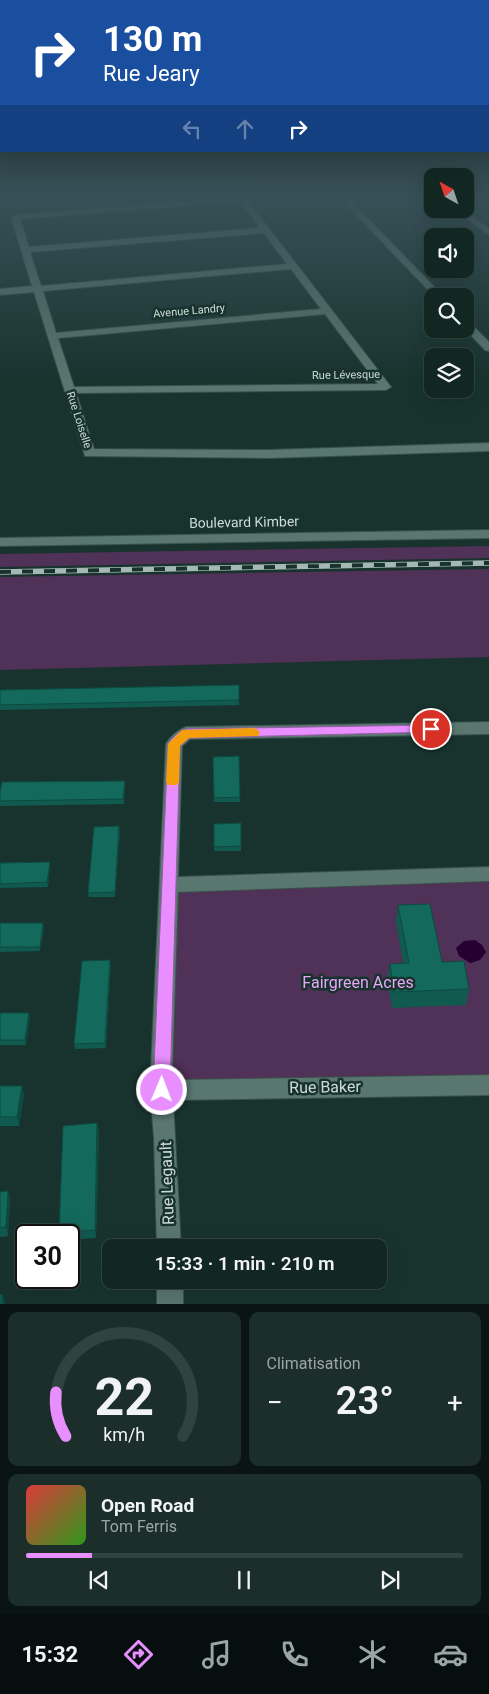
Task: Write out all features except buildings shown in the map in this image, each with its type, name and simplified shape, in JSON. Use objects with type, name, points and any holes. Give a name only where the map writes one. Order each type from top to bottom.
[{"type":"street","name":"Rue Loiselle","points":[[28,261],[90,453],[268,454],[489,447]]},
{"type":"street","name":"Rue Lévesque","points":[[70,390],[386,387],[291,261]]},
{"type":"street","points":[[405,261],[431,288]]},
{"type":"street","points":[[0,292],[295,266]]},
{"type":"street","name":"Avenue Landry","points":[[52,336],[328,311]]},
{"type":"street","points":[[474,332],[489,348]]},
{"type":"street","name":"Boulevard Kimber","points":[[0,542],[489,534]]},
{"type":"street","name":"Rue Legault","points":[[169,1239],[162,1090],[174,744],[186,733],[489,728]]},
{"type":"street","points":[[168,885],[489,874]]},
{"type":"street","name":"Rue Baker","points":[[162,1090],[489,1085]]},
{"type":"street","points":[[170,1289],[170,1304]]},
{"type":"green space","points":[[489,546],[489,558],[0,567],[0,554]]},
{"type":"green space","points":[[489,569],[489,657],[0,670],[0,577]]},
{"type":"green space","name":"Fairgreen Acres","points":[[489,874],[489,1085],[161,1090],[168,885]]},
{"type":"shaded area","points":[[475,940],[482,945],[486,952],[480,960],[470,963],[459,956],[456,948],[464,941]]},
{"type":"railway","points":[[0,572],[489,563]]},
{"type":"slow traffic","points":[[173,782],[174,744],[186,733],[254,733]]},
{"type":"route","points":[[162,1090],[174,744],[186,733],[431,729]]}]
